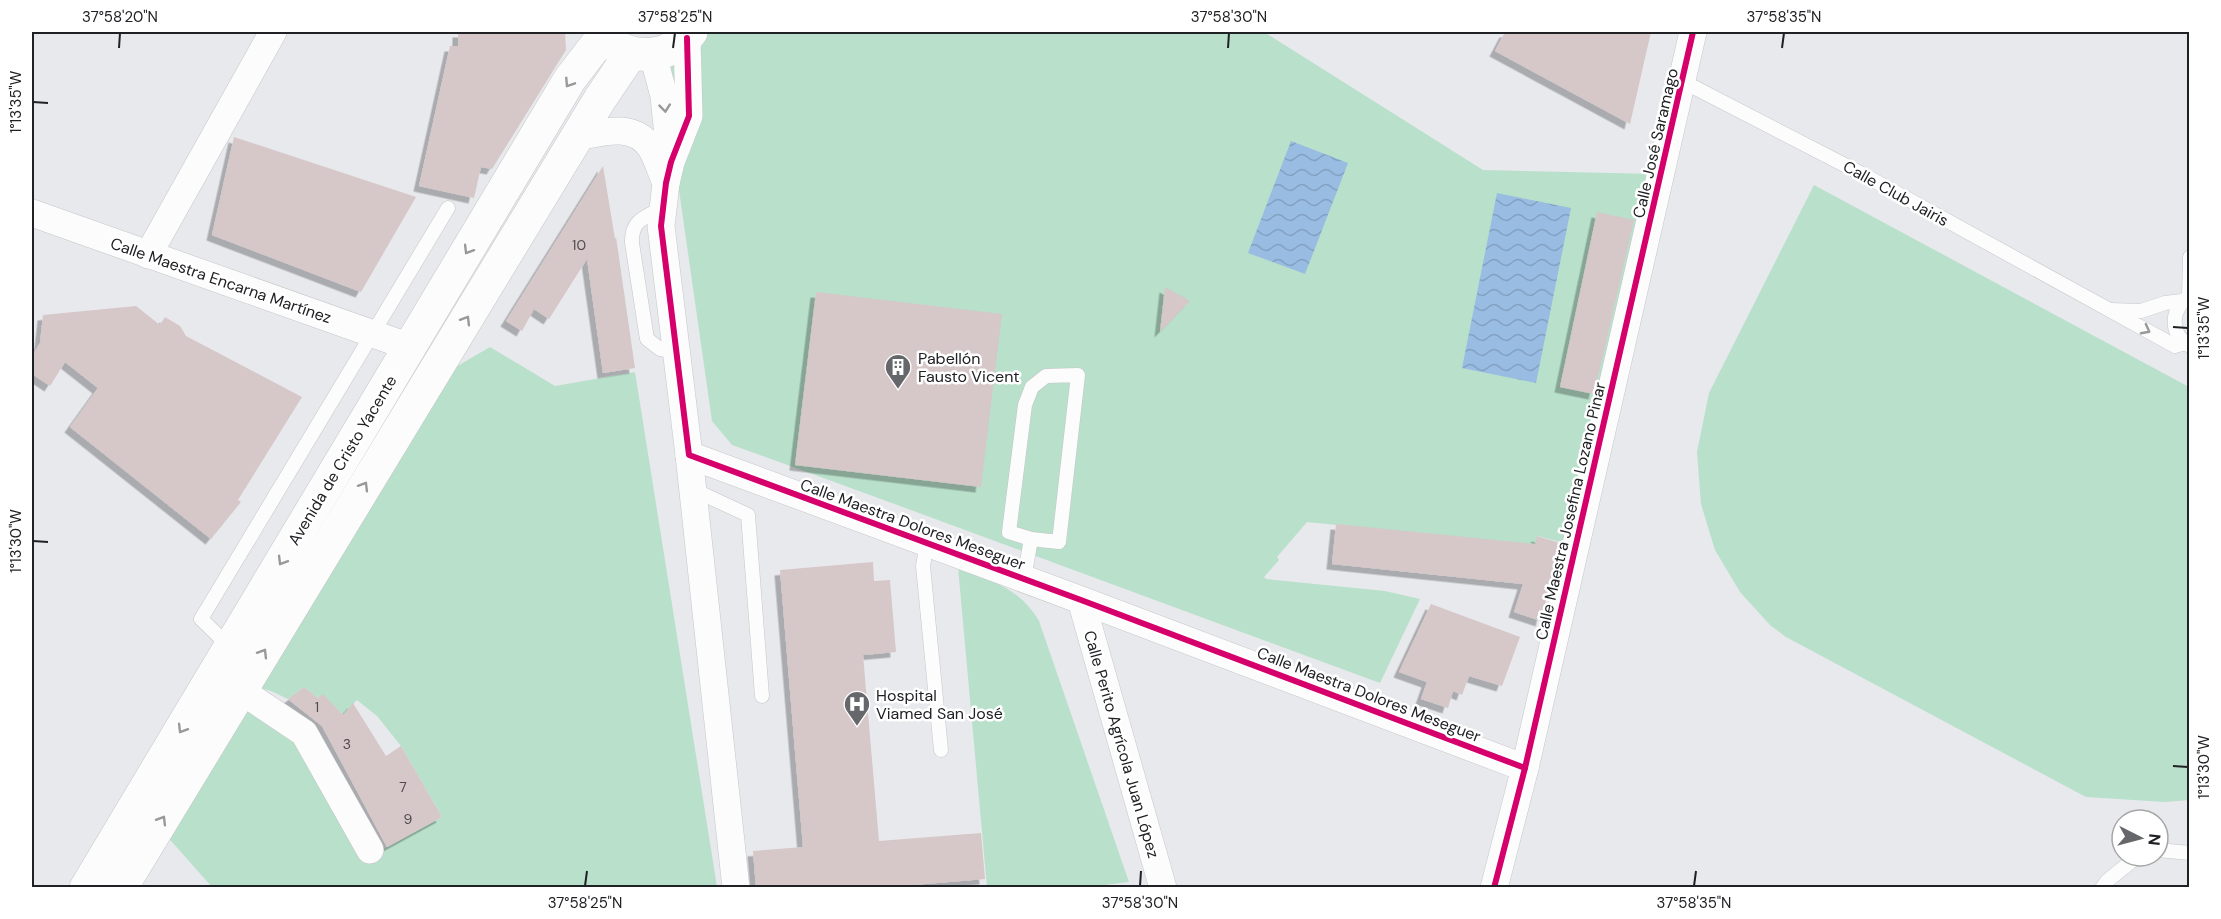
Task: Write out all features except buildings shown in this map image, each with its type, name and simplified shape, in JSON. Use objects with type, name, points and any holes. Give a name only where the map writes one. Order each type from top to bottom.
[{"type":"main road","points":[[602,34],[619,48],[642,54],[671,49],[689,35]]},
{"type":"main road","name":"Avenida de Cristo Yacente","points":[[87,888],[570,79],[602,34]]},
{"type":"main road","name":"Avenida de Cristo Yacente","points":[[132,879],[240,690],[577,137],[642,54]]},
{"type":"street","points":[[148,255],[273,32]]},
{"type":"street","name":"Calle José Saramago","points":[[1642,260],[1694,32]]},
{"type":"street","points":[[666,185],[689,116],[689,35]]},
{"type":"street","points":[[642,54],[664,96],[666,185],[661,226],[689,455],[736,888]]},
{"type":"street","points":[[577,137],[609,131],[632,132],[650,147],[666,185]]},
{"type":"street","name":"Calle Maestra Encarna Martínez","points":[[32,213],[410,347]]},
{"type":"street","name":"Calle Maestra Josefina Lozano Pinar","points":[[1494,888],[1525,768],[1642,260]]},
{"type":"street","name":"Calle Maestra Dolores Meseguer","points":[[689,455],[1525,768]]},
{"type":"street","name":"Calle Perito Agrícola Juan López","points":[[1081,600],[1163,888]]},
{"type":"street","points":[[240,690],[304,733],[370,850]]},
{"type":"lane","name":"Calle Club Jairis","points":[[1682,81],[1864,175],[2175,346],[2187,344]]},
{"type":"lane","points":[[230,647],[201,619],[448,208]]},
{"type":"lane","points":[[2187,344],[2175,328],[2176,309],[2187,297],[2190,257]]},
{"type":"lane","points":[[2107,310],[2141,310],[2187,297]]},
{"type":"lane","points":[[1078,375],[1059,542],[1031,539],[1009,532],[1025,405],[1032,387],[1046,376],[1078,375]]},
{"type":"lane","points":[[692,489],[748,515],[762,696]]},
{"type":"lane","points":[[1024,579],[1031,539]]},
{"type":"lane","points":[[927,543],[923,566],[941,750]]},
{"type":"lane","points":[[2170,851],[2189,852]]},
{"type":"lane","points":[[2102,888],[2123,868]]},
{"type":"green space","points":[[687,32],[1264,32],[1483,170],[1655,174],[1571,545],[1538,536],[1535,545],[1307,522],[1277,557],[1279,560],[1264,577],[1266,579],[1385,591],[1420,599],[1380,683],[732,445],[712,421],[662,71]]},
{"type":"green space","points":[[1814,185],[2189,387],[2189,800],[2165,802],[2086,797],[1786,637],[1770,625],[1740,592],[1715,550],[1701,504],[1697,452],[1709,393]]},
{"type":"green space","points":[[490,347],[555,386],[635,372],[717,887],[212,887],[164,833],[241,703],[285,732],[311,755],[362,861],[442,817],[401,746],[377,716],[357,700],[343,715],[323,695],[318,698],[304,687],[288,699],[253,686],[454,368]]},
{"type":"green space","points":[[958,567],[1014,593],[1039,621],[1129,882],[1080,888],[987,887]]},
{"type":"water","points":[[1291,141],[1348,163],[1305,274],[1248,253]]},
{"type":"water","points":[[1497,193],[1571,208],[1536,383],[1462,368]]},
{"type":"cycle path","points":[[1494,888],[1525,768],[1693,32]]},
{"type":"cycle path","points":[[687,38],[689,116],[671,162],[661,226],[689,455],[1525,768]]},
{"type":"place","name":"Pabellón Fausto Vicent","points":[[898,390]]},
{"type":"place","name":"Hospital Viamed San José","points":[[857,727]]}]
